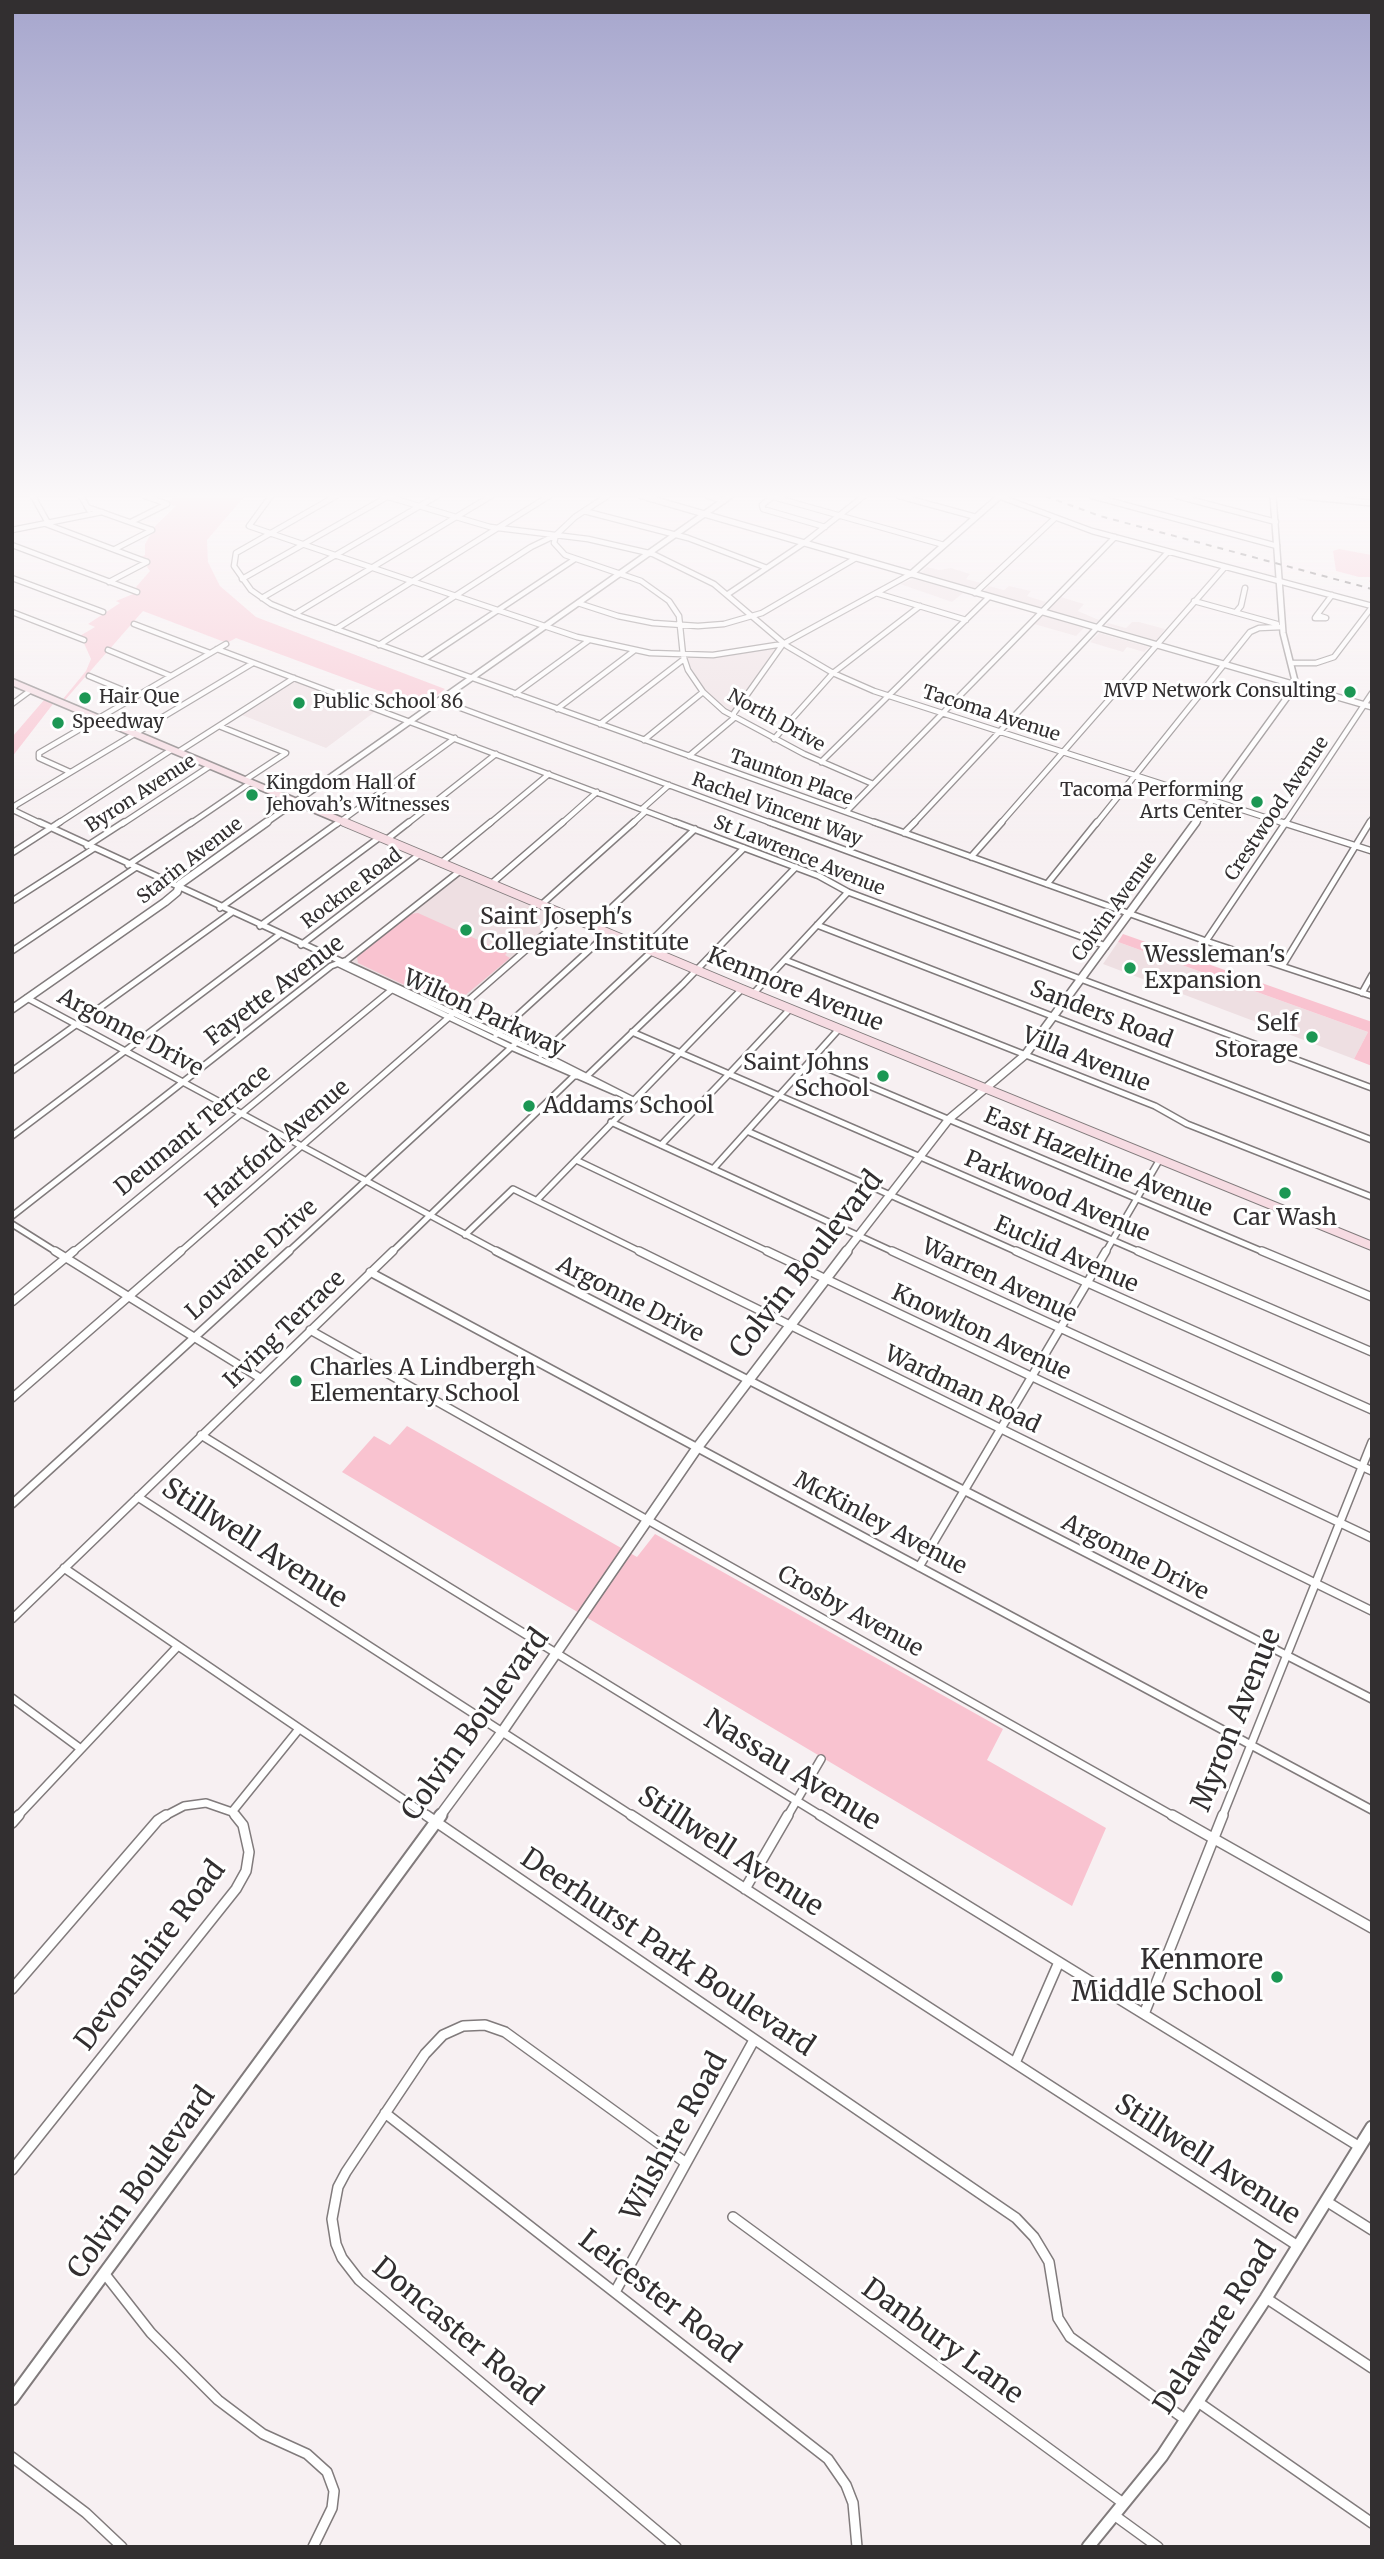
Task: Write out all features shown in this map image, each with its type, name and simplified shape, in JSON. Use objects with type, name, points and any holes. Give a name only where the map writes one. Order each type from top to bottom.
[{"type":"main road","name":"Kenmore Avenue","points":[[12,682],[790,1009],[1372,1245]]},
{"type":"street","points":[[21,615],[84,640]]},
{"type":"street","name":"Taunton Place","points":[[299,615],[1206,941],[1372,996]]},
{"type":"street","points":[[336,629],[358,615]]},
{"type":"street","points":[[379,645],[425,615]]},
{"type":"street","points":[[423,660],[490,615]]},
{"type":"street","points":[[514,615],[588,641],[684,657],[783,644],[835,615]]},
{"type":"street","name":"Starin Avenue","points":[[12,1009],[165,902],[178,888],[295,802],[560,615]]},
{"type":"street","points":[[618,615],[681,626],[716,625],[755,615]]},
{"type":"street","name":"North Drive","points":[[677,615],[684,657],[703,692],[734,717],[774,739],[873,784]]},
{"type":"street","points":[[774,739],[833,673],[907,615]]},
{"type":"street","points":[[950,615],[965,620]]},
{"type":"street","points":[[821,762],[970,615]]},
{"type":"street","points":[[846,812],[1037,615]]},
{"type":"street","points":[[1056,615],[1372,707]]},
{"type":"street","points":[[904,833],[1109,615]]},
{"type":"street","points":[[971,857],[1182,615]]},
{"type":"street","points":[[1247,615],[1282,626]]},
{"type":"street","points":[[1281,615],[1296,685]]},
{"type":"street","points":[[1291,663],[1316,663],[1335,657],[1366,615]]},
{"type":"street","name":"Tacoma Avenue","points":[[752,617],[783,644],[833,673],[888,696],[1372,851]]},
{"type":"street","points":[[134,624],[210,653]]},
{"type":"street","points":[[1047,884],[1252,630],[1282,626]]},
{"type":"street","points":[[515,694],[588,641]]},
{"type":"street","points":[[70,772],[39,758],[38,755],[226,644]]},
{"type":"street","points":[[689,756],[734,717],[783,644]]},
{"type":"street","name":"St Lawrence Avenue","points":[[217,649],[796,867],[848,892],[1372,1088]]},
{"type":"street","points":[[108,650],[171,676]]},
{"type":"street","points":[[557,709],[635,650]]},
{"type":"street","points":[[600,724],[684,657]]},
{"type":"street","points":[[253,663],[70,772],[12,810],[220,908],[454,738]]},
{"type":"street","points":[[89,676],[137,696]]},
{"type":"street","points":[[12,853],[294,678]]},
{"type":"street","name":"Colvin Avenue","points":[[987,1089],[1025,1055],[1055,1016],[1296,685]]},
{"type":"street","points":[[12,704],[32,690]]},
{"type":"street","points":[[644,740],[703,692]]},
{"type":"street","name":"Crestwood Avenue","points":[[1206,941],[1372,693]]},
{"type":"street","name":"Rachel Vincent Way","points":[[439,700],[1106,946]]},
{"type":"street","points":[[128,865],[286,753],[219,726]]},
{"type":"street","points":[[260,926],[383,839],[496,754]]},
{"type":"street","name":"Byron Avenue","points":[[12,901],[210,766]]},
{"type":"street","points":[[441,863],[549,774]]},
{"type":"street","points":[[541,905],[669,785]]},
{"type":"street","points":[[491,884],[597,792]]},
{"type":"street","points":[[1283,965],[1372,819]]},
{"type":"street","points":[[592,926],[695,829]]},
{"type":"street","points":[[539,1056],[648,950],[744,848]]},
{"type":"street","name":"Rockne Road","points":[[301,945],[420,854]]},
{"type":"street","points":[[574,1076],[587,1076],[697,970],[796,867]]},
{"type":"street","points":[[12,951],[135,868]]},
{"type":"street","name":"Fayette Avenue","points":[[12,1216],[331,966],[347,960],[460,871]]},
{"type":"street","points":[[753,993],[848,892]]},
{"type":"street","name":"Wilton Parkway","points":[[220,908],[339,962],[340,966],[587,1076],[634,1100]]},
{"type":"street","points":[[12,1071],[231,913]]},
{"type":"street","name":"Hartford Avenue","points":[[12,1398],[566,915]]},
{"type":"street","name":"Sanders Road","points":[[817,925],[1372,1140]]},
{"type":"street","points":[[495,1036],[608,933]]},
{"type":"street","points":[[12,1136],[279,935]]},
{"type":"street","name":"Villa Avenue","points":[[785,960],[1155,1106],[1187,1124],[1372,1197]]},
{"type":"street","points":[[1362,993],[1372,975]]},
{"type":"street","name":"Deumant Terrace","points":[[12,1302],[393,989]]},
{"type":"street","points":[[537,1200],[742,989]]},
{"type":"street","name":"Argonne Drive","points":[[27,998],[465,1235],[1372,1699]]},
{"type":"street","points":[[661,1145],[790,1009]]},
{"type":"street","points":[[713,1169],[839,1029]]},
{"type":"street","name":"Parkwood Avenue","points":[[632,1032],[1372,1352]]},
{"type":"street","name":"Louvaine Drive","points":[[12,1504],[514,1045]]},
{"type":"street","name":"Wilton Parkway","points":[[539,1056],[574,1076],[617,1092]]},
{"type":"street","name":"East Hazeltine Avenue","points":[[810,1061],[1372,1297]]},
{"type":"street","name":"Irving Terrace","points":[[12,1619],[574,1076]]},
{"type":"street","name":"Colvin Boulevard","points":[[12,2399],[502,1732],[747,1379],[949,1119],[987,1089]]},
{"type":"street","name":"Warren Avenue","points":[[611,1122],[1372,1471]]},
{"type":"street","name":"Euclid Avenue","points":[[747,1131],[1372,1410]]},
{"type":"street","points":[[919,1567],[1160,1159]]},
{"type":"street","name":"Knowlton Avenue","points":[[576,1160],[1372,1538]]},
{"type":"street","name":"Wardman Road","points":[[465,1235],[513,1189],[1372,1611]]},
{"type":"street","points":[[12,1224],[260,1378]]},
{"type":"street","name":"McKinley Avenue","points":[[370,1272],[1372,1810]]},
{"type":"street","name":"Crosby Avenue","points":[[310,1330],[1372,1928]]},
{"type":"street","name":"Nassau Avenue","points":[[201,1435],[1360,2147]]},
{"type":"street","name":"Myron Avenue","points":[[1144,2014],[1372,1442]]},
{"type":"street","name":"Stillwell Avenue","points":[[138,1497],[1298,2246]]},
{"type":"street","name":"Deerhurst Park Boulevard","points":[[64,1568],[1025,2226],[1049,2262],[1058,2318],[1070,2337],[1186,2420]]},
{"type":"street","points":[[12,1824],[178,1646]]},
{"type":"street","points":[[12,1698],[82,1749]]},
{"type":"street","points":[[12,1989],[158,1819],[173,1810],[195,1804],[216,1805],[232,1812],[299,1729]]},
{"type":"street","points":[[745,1889],[821,1759]]},
{"type":"street","name":"Devonshire Road","points":[[12,2170],[242,1879],[248,1862],[249,1842],[243,1825],[232,1812]]},
{"type":"street","points":[[1015,2063],[1059,1962]]},
{"type":"street","name":"Doncaster Road","points":[[676,2547],[351,2271],[336,2244],[332,2228],[333,2206],[346,2172],[433,2043],[453,2030],[485,2025],[505,2032],[686,2163]]},
{"type":"street","name":"Wilshire Road","points":[[615,2292],[754,2040]]},
{"type":"street","name":"Leicester Road","points":[[385,2113],[828,2459],[846,2485],[853,2503],[857,2547]]},
{"type":"street","name":"Delaware Road","points":[[1088,2547],[1162,2456],[1266,2298],[1372,2127]]},
{"type":"street","points":[[1326,2201],[1372,2230]]},
{"type":"street","name":"Danbury Lane","points":[[733,2217],[1123,2503]]},
{"type":"street","points":[[104,2273],[150,2333],[218,2400],[263,2434],[307,2454],[327,2472],[334,2491],[332,2508],[313,2547]]},
{"type":"street","points":[[1266,2298],[1372,2368]]},
{"type":"street","points":[[1197,2402],[1372,2523]]},
{"type":"street","points":[[12,2457],[86,2513],[122,2547]]},
{"type":"street","points":[[1114,2515],[1157,2547]]},
{"type":"shaded area","points":[[101,615],[139,615],[65,700],[63,699],[86,671],[91,659],[83,641],[78,637],[95,627],[88,624]]},
{"type":"shaded area","points":[[155,615],[254,615],[445,689],[423,707],[236,638],[227,643]]},
{"type":"shaded area","points":[[1068,615],[1088,615],[1099,620],[1096,623]]},
{"type":"shaded area","points":[[1042,616],[1084,628],[1076,636],[1034,624]]},
{"type":"shaded area","points":[[1132,622],[1165,629],[1156,641],[1106,625],[1108,623],[1126,628]]},
{"type":"shaded area","points":[[1099,633],[1149,647],[1144,652],[1127,647],[1123,652],[1090,642]]},
{"type":"shaded area","points":[[778,645],[780,648],[732,712],[704,690],[687,657]]},
{"type":"shaded area","points":[[293,680],[376,711],[326,748],[242,715]]},
{"type":"shaded area","points":[[44,700],[53,704],[12,757],[13,736]]},
{"type":"shaded area","name":"Saint Joseph's Collegiate Institute","points":[[459,875],[559,917],[453,1009],[351,964],[351,960]]},
{"type":"shaded area","points":[[418,913],[507,953],[505,955],[510,958],[451,1007],[358,963],[357,957],[410,914]]},
{"type":"shaded area","points":[[1123,934],[1372,1022],[1372,1066],[1354,1059],[1368,1032],[1118,942]]},
{"type":"shaded area","points":[[1118,942],[1368,1032],[1354,1059],[1103,964]]},
{"type":"shaded area","points":[[407,1426],[637,1557],[655,1534],[1003,1729],[987,1760],[1106,1828],[1072,1906],[342,1472],[374,1436],[390,1445]]},
{"type":"place","name":"MVP Network Consulting","points":[[1350,692]]},
{"type":"place","name":"Hair Que","points":[[85,698]]},
{"type":"place","name":"Public School 86","points":[[299,703]]},
{"type":"place","name":"Speedway","points":[[58,723]]},
{"type":"place","name":"Kingdom Hall of Jehovah’s Witnesses","points":[[252,795]]},
{"type":"place","name":"Tacoma Performing Arts Center","points":[[1257,802]]},
{"type":"place","name":"Saint Joseph's Collegiate Institute","points":[[466,930]]},
{"type":"place","name":"Wessleman's Expansion","points":[[1130,968]]},
{"type":"place","name":"Self Storage","points":[[1312,1037]]},
{"type":"place","name":"Saint Johns School","points":[[883,1076]]},
{"type":"place","name":"Addams School","points":[[529,1106]]},
{"type":"place","name":"Car Wash","points":[[1285,1193]]},
{"type":"place","name":"Charles A Lindbergh Elementary School","points":[[296,1381]]},
{"type":"place","name":"Kenmore Middle School","points":[[1277,1977]]}]
